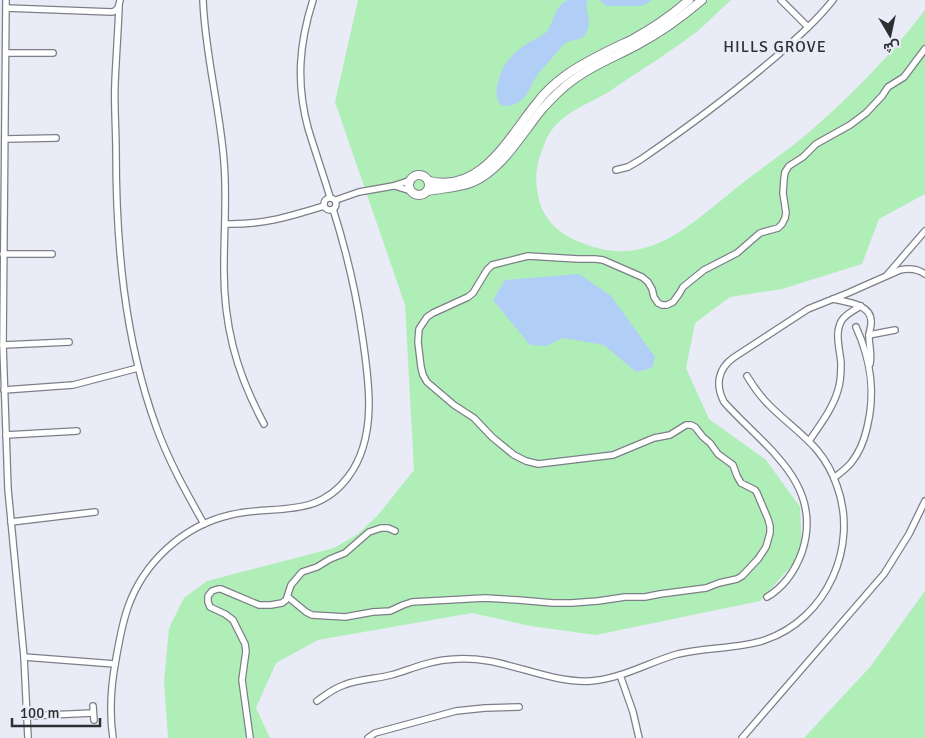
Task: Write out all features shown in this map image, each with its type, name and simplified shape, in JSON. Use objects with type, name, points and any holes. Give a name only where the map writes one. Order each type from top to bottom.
[{"type":"street","points":[[6,0],[3,254],[4,390],[11,522],[24,656],[28,738]]},
{"type":"street","points":[[120,0],[118,7],[115,91],[115,168],[117,218],[126,306],[138,368],[162,442],[204,524]]},
{"type":"street","points":[[203,0],[207,48],[217,99],[226,181],[225,305],[229,332],[241,376],[264,424]]},
{"type":"street","points":[[313,0],[303,37],[300,66],[301,88],[308,127],[333,199],[337,204],[333,209],[328,210],[324,206]]},
{"type":"street","points":[[429,181],[440,183],[456,181],[467,178],[478,171],[493,159],[536,104],[559,80],[594,57],[646,31],[668,17],[689,0]]},
{"type":"street","points":[[324,206],[325,200],[382,187],[402,187],[420,196],[428,191],[466,185],[486,175],[497,165],[549,101],[569,83],[592,68],[657,34],[702,0]]},
{"type":"street","points":[[781,0],[808,27]]},
{"type":"street","points":[[616,170],[628,167],[640,160],[748,80],[808,27],[833,0]]},
{"type":"street","points":[[6,8],[112,12],[118,7]]},
{"type":"street","points":[[288,597],[312,615],[346,617],[373,612],[390,612],[403,604],[409,603],[450,600],[502,599],[562,603],[598,601],[629,596],[645,597],[706,588],[732,581],[742,576],[766,547],[770,533],[768,519],[755,490],[738,480],[733,465],[718,454],[695,426],[686,425],[674,433],[654,438],[613,455],[538,464],[526,461],[514,455],[492,437],[474,418],[454,405],[427,382],[422,375],[418,342],[420,328],[427,317],[433,313],[473,293],[492,265],[528,256],[603,260],[642,277],[648,282],[658,303],[667,305],[673,302],[683,287],[704,270],[737,253],[760,233],[778,228],[782,224],[786,212],[783,193],[784,179],[789,166],[803,157],[816,144],[866,113],[888,87],[904,76],[925,49]]},
{"type":"street","points":[[6,53],[53,53]]},
{"type":"street","points":[[5,139],[56,138]]},
{"type":"street","points":[[393,186],[420,175],[425,176],[429,181],[430,187],[428,191]]},
{"type":"street","points":[[410,180],[409,186],[411,191]]},
{"type":"street","points":[[225,224],[248,224],[270,221],[324,206]]},
{"type":"street","points":[[113,738],[110,705],[115,664],[124,617],[132,596],[143,576],[158,558],[174,542],[204,524],[222,517],[240,512],[296,508],[326,498],[346,480],[356,464],[367,430],[369,381],[355,295],[342,238],[333,209]]},
{"type":"street","points":[[885,276],[925,232]]},
{"type":"street","points":[[3,254],[52,254]]},
{"type":"street","points":[[767,597],[783,585],[798,561],[805,538],[805,508],[797,484],[784,463],[724,402],[719,390],[719,378],[724,366],[732,358],[816,305],[905,269],[920,271],[925,274]]},
{"type":"street","points":[[833,299],[861,306],[867,310],[872,323],[869,335],[871,354],[869,366]]},
{"type":"street","points":[[809,441],[832,404],[839,388],[841,371],[839,325],[847,315],[861,306]]},
{"type":"street","points":[[834,478],[846,469],[855,458],[865,436],[871,412],[872,380],[856,327]]},
{"type":"street","points":[[869,335],[894,330]]},
{"type":"street","points":[[3,345],[68,342]]},
{"type":"street","points":[[4,390],[73,386],[138,368]]},
{"type":"street","points":[[317,701],[345,684],[380,678],[427,664],[453,659],[474,658],[557,678],[575,681],[594,680],[620,675],[683,653],[763,640],[782,632],[806,615],[830,583],[838,565],[843,546],[843,506],[834,478],[826,462],[809,441],[768,404],[747,376]]},
{"type":"street","points":[[6,435],[77,430]]},
{"type":"street","points":[[742,738],[884,574],[905,542],[925,501]]},
{"type":"street","points":[[11,522],[95,512]]},
{"type":"street","points":[[250,738],[242,680],[246,651],[245,644],[232,620],[209,605],[208,596],[212,591],[218,589],[235,594],[254,604],[265,606],[282,603],[288,597],[291,585],[302,572],[345,553],[369,532],[382,528],[395,530]]},
{"type":"street","points":[[24,656],[115,664]]},
{"type":"street","points":[[620,675],[633,712],[639,738]]},
{"type":"street","points":[[27,716],[93,717],[93,706]]},
{"type":"street","points":[[368,738],[375,734],[448,713],[475,709],[518,707]]},
{"type":"green space","points":[[358,0],[731,0],[699,30],[678,46],[610,91],[564,117],[546,139],[539,160],[536,181],[540,203],[546,217],[562,233],[575,240],[590,246],[613,251],[636,250],[670,238],[798,142],[860,85],[925,10],[925,194],[879,219],[862,264],[782,289],[730,297],[695,323],[686,368],[709,419],[766,460],[800,507],[802,554],[760,601],[596,635],[530,626],[472,613],[318,640],[276,663],[256,708],[270,738],[168,738],[164,681],[169,628],[184,598],[207,581],[334,548],[358,534],[378,515],[414,470],[405,305],[335,102]]},
{"type":"green space","points":[[925,591],[925,738],[804,738],[870,667]]},
{"type":"water","points":[[568,0],[588,0],[589,26],[586,34],[584,37],[564,44],[539,73],[526,95],[520,101],[510,106],[501,104],[498,100],[497,88],[503,67],[520,49],[547,31],[557,10]]},
{"type":"water","points":[[599,0],[652,0],[641,6],[607,6]]},
{"type":"water","points":[[579,274],[611,296],[655,357],[652,368],[636,372],[604,345],[563,338],[546,346],[530,345],[493,300],[505,280]]},
{"type":"district","name":"HILLS GROVE","points":[[775,47]]}]
